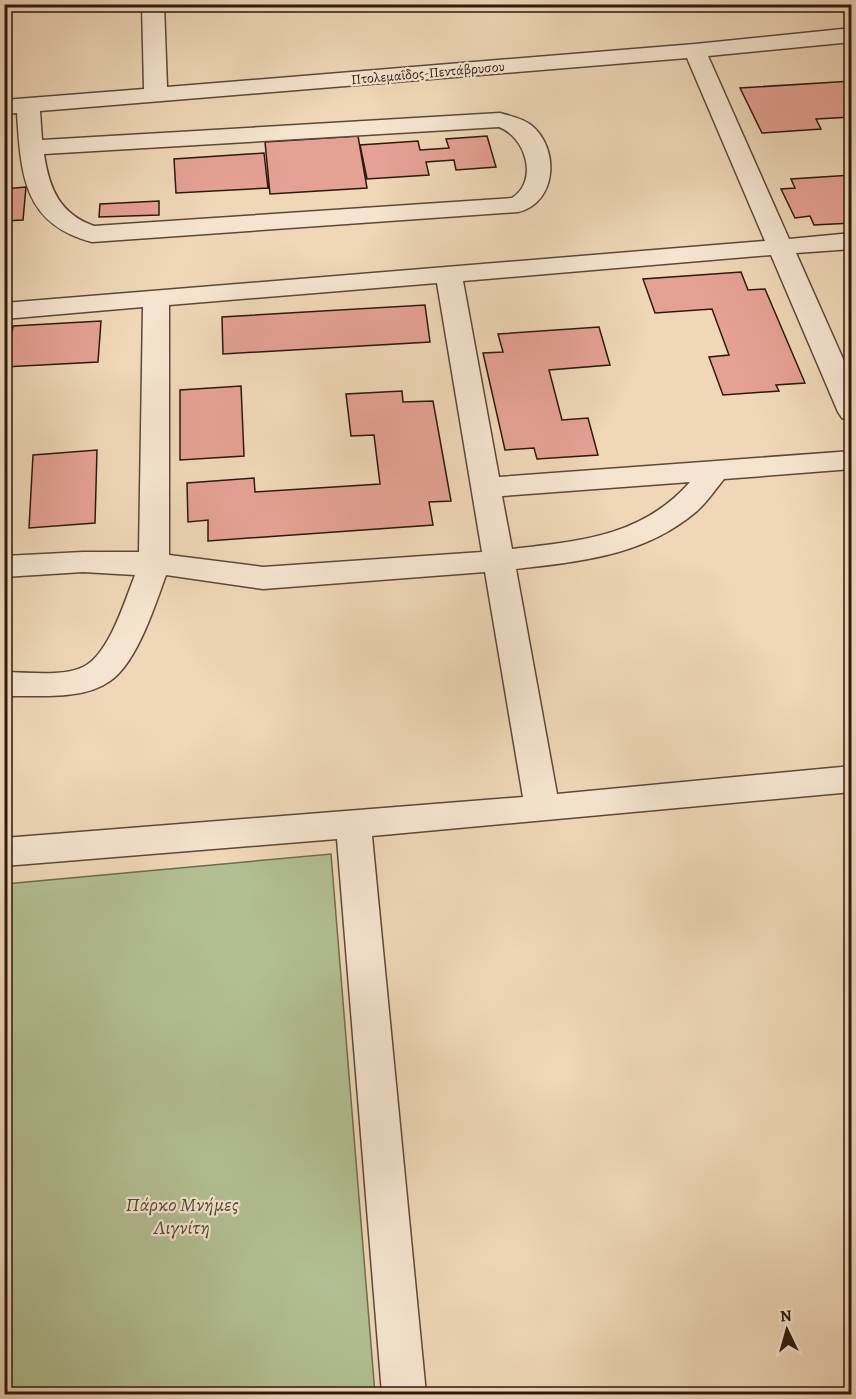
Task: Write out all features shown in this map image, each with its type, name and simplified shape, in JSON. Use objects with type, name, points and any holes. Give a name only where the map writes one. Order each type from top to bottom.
[{"type":"street","points":[[153,4],[156,96]]},
{"type":"street","name":"Πτολεμαΐδος-Πεντάβρυσου","points":[[4,107],[695,51],[852,35]]},
{"type":"street","points":[[695,51],[852,412]]},
{"type":"street","points":[[28,106],[32,148],[35,178],[46,205],[56,219],[92,234],[518,205],[530,197],[537,186],[535,152],[529,137],[521,129],[500,120],[32,148]]},
{"type":"street","points":[[4,311],[852,242]]},
{"type":"street","points":[[449,276],[542,808]]},
{"type":"street","points":[[4,684],[76,680],[96,675],[108,667],[144,596],[154,564],[156,300]]},
{"type":"street","points":[[486,488],[852,460]]},
{"type":"street","points":[[4,567],[83,562],[154,564],[263,578],[499,561],[617,544],[661,522],[688,503],[714,471]]},
{"type":"street","points":[[4,852],[852,780]]},
{"type":"street","points":[[353,822],[404,1395]]},
{"type":"green space","name":"Πάρκο Μνήμες Λιγνίτη","points":[[331,854],[375,1394],[5,1394],[5,884]]},
{"type":"building","points":[[852,81],[852,117],[816,119],[821,129],[762,133],[740,88]]},
{"type":"building","points":[[358,136],[367,188],[270,194],[265,142]]},
{"type":"building","points":[[487,136],[496,167],[456,170],[454,160],[426,162],[429,175],[367,179],[360,145],[418,141],[420,150],[449,148],[446,139]]},
{"type":"building","points":[[264,153],[268,188],[176,193],[174,159]]},
{"type":"building","points":[[852,175],[852,209],[848,209],[852,223],[814,225],[810,216],[795,218],[781,189],[795,188],[791,179]]},
{"type":"building","points":[[26,187],[23,220],[4,221],[4,189]]},
{"type":"building","points":[[159,201],[159,215],[99,217],[100,204]]},
{"type":"building","points":[[741,272],[748,290],[765,289],[805,383],[776,385],[779,391],[723,395],[709,357],[729,355],[712,309],[655,313],[643,279]]},
{"type":"building","points":[[425,305],[430,342],[223,354],[222,317]]},
{"type":"building","points":[[101,321],[98,362],[4,367],[4,333],[12,332],[13,326]]},
{"type":"building","points":[[599,327],[610,365],[549,370],[562,420],[588,418],[598,455],[537,459],[534,448],[505,450],[483,353],[503,352],[498,334]]},
{"type":"building","points":[[241,386],[244,456],[180,460],[180,390]]},
{"type":"building","points":[[402,391],[403,402],[433,401],[451,501],[429,502],[433,525],[208,541],[208,520],[188,522],[187,483],[254,478],[255,492],[380,484],[374,435],[351,436],[346,394]]},
{"type":"building","points":[[97,450],[95,523],[29,528],[33,455]]}]
